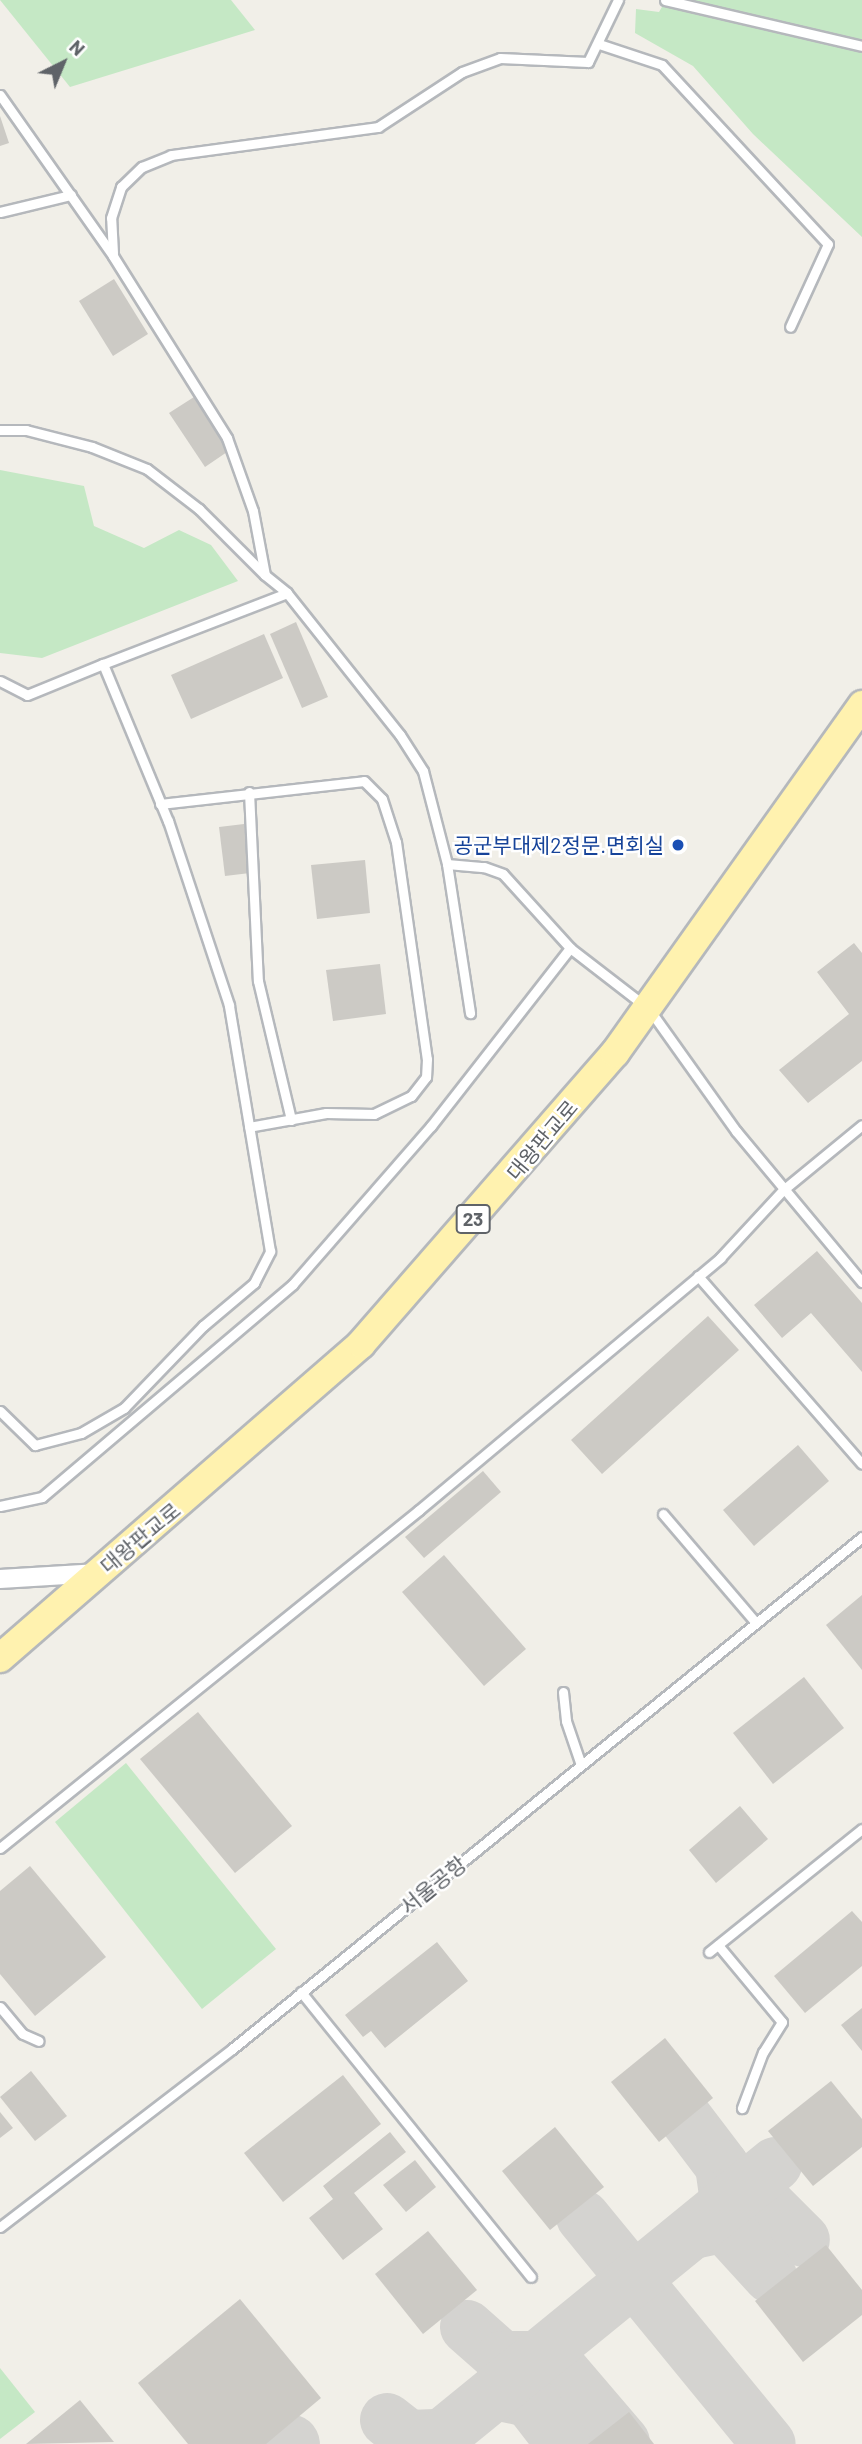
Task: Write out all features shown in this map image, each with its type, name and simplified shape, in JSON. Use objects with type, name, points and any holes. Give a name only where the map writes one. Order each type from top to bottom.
[{"type":"main road","name":"대왕판교로","points":[[0,1658],[361,1344],[512,1176],[649,1009],[862,705]]},
{"type":"street","points":[[0,1579],[99,1573]]},
{"type":"lane","points":[[113,256],[111,218],[121,187],[142,167],[171,155],[378,127],[462,72],[500,58],[588,62],[618,0]]},
{"type":"lane","points":[[664,0],[862,46]]},
{"type":"lane","points":[[599,44],[662,65],[828,244],[790,327]]},
{"type":"lane","points":[[0,95],[113,256],[227,438],[253,510],[265,575]]},
{"type":"lane","points":[[0,212],[71,195]]},
{"type":"lane","points":[[0,429],[52,437],[148,469],[199,509],[265,575],[287,593],[400,735],[423,771],[447,864],[470,1013]]},
{"type":"lane","points":[[0,681],[27,695],[287,593]]},
{"type":"lane","points":[[0,1411],[35,1445],[82,1433],[124,1408],[203,1326],[254,1283],[271,1251],[229,1005],[160,804],[103,664]]},
{"type":"lane","points":[[160,804],[364,781],[382,799],[396,842],[427,1059],[426,1077],[411,1096],[374,1114],[326,1113],[250,1127]]},
{"type":"lane","points":[[248,792],[258,981],[291,1120]]},
{"type":"lane","points":[[447,864],[484,867],[503,874],[570,948],[649,1009],[783,1190],[862,1282]]},
{"type":"lane","points":[[0,1506],[42,1497],[293,1284],[431,1126],[570,948]]},
{"type":"lane","points":[[0,1848],[408,1518],[698,1276],[783,1190],[862,1125]]},
{"type":"lane","points":[[698,1276],[862,1464]]},
{"type":"lane","points":[[663,1514],[756,1623]]},
{"type":"lane","name":"서울공항","points":[[0,2227],[302,1992],[862,1537]]},
{"type":"lane","points":[[563,1692],[566,1721],[581,1765]]},
{"type":"lane","points":[[742,2108],[763,2052],[782,2022],[714,1948],[862,1829]]},
{"type":"lane","points":[[302,1992],[531,2277]]},
{"type":"lane","points":[[0,2007],[23,2034],[39,2041]]},
{"type":"green space","points":[[0,0],[231,0],[255,30],[70,87]]},
{"type":"green space","points":[[666,0],[862,0],[862,237],[753,134],[693,66],[635,33],[636,9],[659,12]]},
{"type":"green space","points":[[0,470],[84,486],[94,526],[144,548],[179,530],[211,545],[238,581],[42,658],[0,653]]},
{"type":"green space","points":[[126,1763],[276,1949],[202,2009],[55,1822]]},
{"type":"green space","points":[[0,2368],[35,2412],[0,2439]]},
{"type":"building","points":[[0,116],[9,143],[0,146]]},
{"type":"building","points":[[114,279],[148,334],[113,356],[79,301]]},
{"type":"building","points":[[194,397],[230,450],[205,467],[169,413]]},
{"type":"building","points":[[296,622],[328,697],[302,708],[270,634]]},
{"type":"building","points":[[264,634],[283,678],[191,719],[171,675]]},
{"type":"building","points":[[244,824],[250,873],[225,876],[219,827]]},
{"type":"building","points":[[365,860],[370,913],[317,919],[311,865]]},
{"type":"building","points":[[854,943],[862,953],[862,1061],[808,1103],[779,1070],[849,1014],[817,972]]},
{"type":"building","points":[[380,964],[386,1014],[333,1021],[326,970]]},
{"type":"building","points":[[817,1251],[862,1303],[862,1372],[811,1313],[782,1338],[754,1305]]},
{"type":"building","points":[[708,1316],[739,1350],[602,1474],[571,1440]]},
{"type":"building","points":[[798,1445],[829,1481],[754,1546],[723,1510]]},
{"type":"building","points":[[483,1471],[501,1492],[424,1558],[405,1537]]},
{"type":"building","points":[[444,1555],[526,1649],[484,1686],[402,1592]]},
{"type":"building","points":[[862,1595],[862,1670],[826,1625]]},
{"type":"building","points":[[804,1677],[844,1728],[773,1784],[733,1733]]},
{"type":"building","points":[[198,1712],[292,1826],[235,1873],[140,1759]]},
{"type":"building","points":[[740,1806],[768,1839],[716,1883],[689,1850]]},
{"type":"building","points":[[30,1866],[106,1957],[35,2016],[0,1974],[0,1891]]},
{"type":"building","points":[[852,1911],[862,1922],[862,1966],[805,2013],[774,1976]]},
{"type":"building","points":[[437,1942],[468,1981],[385,2048],[371,2031],[363,2037],[345,2015]]},
{"type":"building","points":[[862,2008],[862,2051],[841,2025]]},
{"type":"building","points":[[665,2038],[713,2098],[659,2142],[611,2082]]},
{"type":"building","points":[[31,2071],[67,2116],[35,2141],[0,2097]]},
{"type":"building","points":[[343,2075],[381,2124],[283,2202],[244,2153]]},
{"type":"building","points":[[831,2081],[862,2119],[862,2147],[813,2186],[768,2131]]},
{"type":"building","points":[[0,2112],[13,2128],[0,2138]]},
{"type":"building","points":[[555,2127],[604,2187],[550,2230],[502,2171]]},
{"type":"building","points":[[390,2132],[406,2152],[354,2193],[383,2229],[343,2260],[309,2218],[333,2199],[323,2186]]},
{"type":"building","points":[[415,2160],[436,2187],[406,2212],[383,2185]]},
{"type":"building","points":[[428,2231],[477,2290],[423,2334],[375,2274]]},
{"type":"building","points":[[826,2245],[862,2290],[862,2315],[803,2362],[755,2301]]},
{"type":"building","points":[[240,2299],[321,2398],[266,2444],[188,2444],[138,2383]]},
{"type":"building","points":[[80,2400],[114,2442],[26,2444]]},
{"type":"building","points":[[629,2412],[654,2444],[588,2444]]},
{"type":"taxiway","points":[[675,2104],[722,2166],[726,2196],[721,2209]]},
{"type":"taxiway","points":[[432,2444],[775,2164]]},
{"type":"taxiway","points":[[737,2197],[759,2196],[803,2240]]},
{"type":"taxiway","points":[[583,2217],[769,2444]]},
{"type":"taxiway","points":[[693,2232],[717,2227],[729,2231],[770,2276]]},
{"type":"taxiway","points":[[467,2327],[502,2358],[537,2358]]},
{"type":"taxiway","points":[[528,2389],[531,2363],[558,2366],[623,2442]]},
{"type":"taxiway","points":[[495,2393],[529,2400],[563,2444]]},
{"type":"taxiway","points":[[387,2420],[409,2437],[442,2436]]},
{"type":"place","name":"공군부대제2정문.면회실","points":[[678,845]]}]
